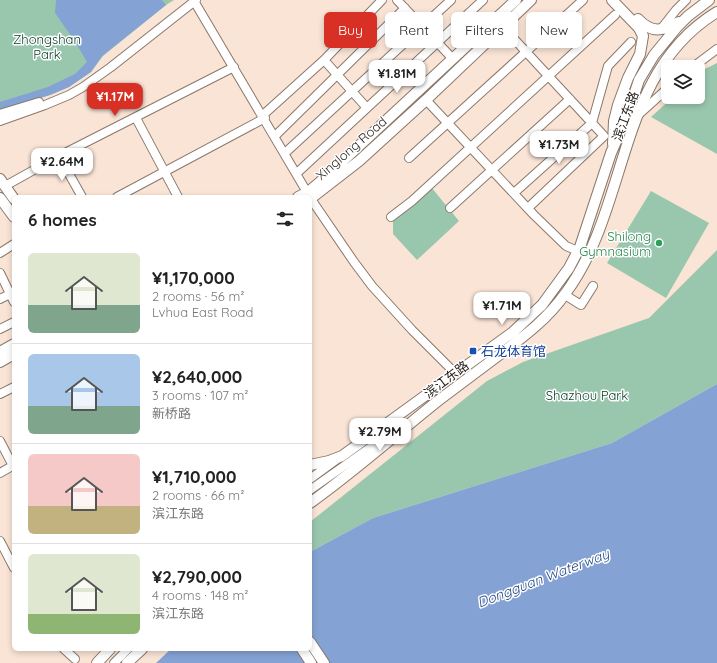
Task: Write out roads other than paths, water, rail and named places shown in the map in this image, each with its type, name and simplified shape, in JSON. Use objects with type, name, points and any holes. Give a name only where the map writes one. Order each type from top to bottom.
[{"type":"main road","name":"Xinglong Road","points":[[312,195],[516,0]]},
{"type":"main road","name":"Xinglong Road","points":[[518,12],[531,0]]},
{"type":"main road","points":[[612,0],[639,28],[643,36],[640,54],[628,78],[618,105],[616,133],[626,138],[631,134]]},
{"type":"main road","points":[[621,0],[645,27],[651,30],[672,26],[684,20]]},
{"type":"main road","name":"滨江东路","points":[[312,465],[329,461],[342,456],[513,332],[542,306],[570,268],[578,251],[611,153],[616,133],[627,116],[639,80],[661,45],[684,20],[709,0]]},
{"type":"main road","name":"滨江东路","points":[[312,502],[347,476],[403,428],[535,328],[565,295],[590,254],[610,202],[637,116],[649,86],[684,36],[716,12]]},
{"type":"main road","name":"Xinglong Road","points":[[312,196],[359,161],[426,100],[479,48]]},
{"type":"main road","points":[[2,182],[12,197]]},
{"type":"main road","points":[[0,198],[12,214]]},
{"type":"main road","points":[[0,352],[12,345]]},
{"type":"main road","points":[[0,362],[12,355]]},
{"type":"main road","points":[[312,645],[324,663]]},
{"type":"main road","points":[[99,661],[108,651]]},
{"type":"main road","points":[[127,663],[140,651]]},
{"type":"main road","points":[[303,651],[311,663]]},
{"type":"street","points":[[192,0],[264,117],[309,195]]},
{"type":"street","points":[[0,114],[42,101],[66,91],[82,82],[192,0]]},
{"type":"street","points":[[0,121],[45,105],[69,95],[83,87],[111,67],[192,0]]},
{"type":"street","points":[[128,195],[264,117],[324,60],[382,0]]},
{"type":"street","points":[[397,0],[409,12]]},
{"type":"street","points":[[439,12],[451,0]]},
{"type":"street","points":[[443,38],[483,0]]},
{"type":"street","points":[[409,158],[582,0]]},
{"type":"street","points":[[661,29],[686,0]]},
{"type":"street","points":[[275,136],[405,8]]},
{"type":"street","points":[[391,217],[412,201],[615,15]]},
{"type":"street","points":[[514,193],[592,123],[608,66],[631,42]]},
{"type":"street","points":[[518,43],[604,136],[528,208]]},
{"type":"street","points":[[285,153],[400,48]]},
{"type":"street","points":[[297,173],[433,48]]},
{"type":"street","points":[[443,48],[453,59]]},
{"type":"street","points":[[702,60],[717,49]]},
{"type":"street","points":[[324,60],[367,108]]},
{"type":"street","points":[[2,182],[136,118],[234,67]]},
{"type":"street","points":[[637,116],[661,94]]},
{"type":"street","points":[[450,208],[570,99]]},
{"type":"street","points":[[426,100],[566,246],[578,251]]},
{"type":"street","points":[[136,118],[177,195]]},
{"type":"street","points":[[59,156],[81,195]]},
{"type":"street","points":[[312,200],[372,286],[412,330],[456,374]]},
{"type":"street","points":[[0,253],[12,245]]},
{"type":"street","points":[[0,273],[12,298],[0,299]]},
{"type":"street","points":[[565,295],[581,305],[593,286]]},
{"type":"street","points":[[0,329],[12,323]]},
{"type":"street","points":[[0,394],[12,388]]},
{"type":"street","points":[[312,489],[440,400]]},
{"type":"street","points":[[1,446],[12,463]]},
{"type":"street","points":[[313,477],[342,456]]},
{"type":"street","points":[[0,473],[12,466]]},
{"type":"street","points":[[0,541],[12,564]]},
{"type":"street","points":[[66,651],[75,659]]},
{"type":"street","points":[[99,661],[112,651]]},
{"type":"street","points":[[114,663],[126,651]]},
{"type":"water","points":[[56,0],[162,0],[166,5],[102,56],[91,72],[69,87],[50,95],[0,110],[0,102],[48,87],[75,74],[87,62],[55,13]]},
{"type":"water","name":"Dongguan Waterway","points":[[717,384],[717,663],[156,663],[169,651],[312,651],[312,551],[373,518],[612,443]]},
{"type":"place","name":"Shilong Gymnasium","points":[[659,243]]},
{"type":"place","name":"石龙体育馆","points":[[473,351]]},
{"type":"park label","name":"Zhongshan Park","points":[[47,46]]},
{"type":"park label","name":"Shazhou Park","points":[[587,395]]}]
